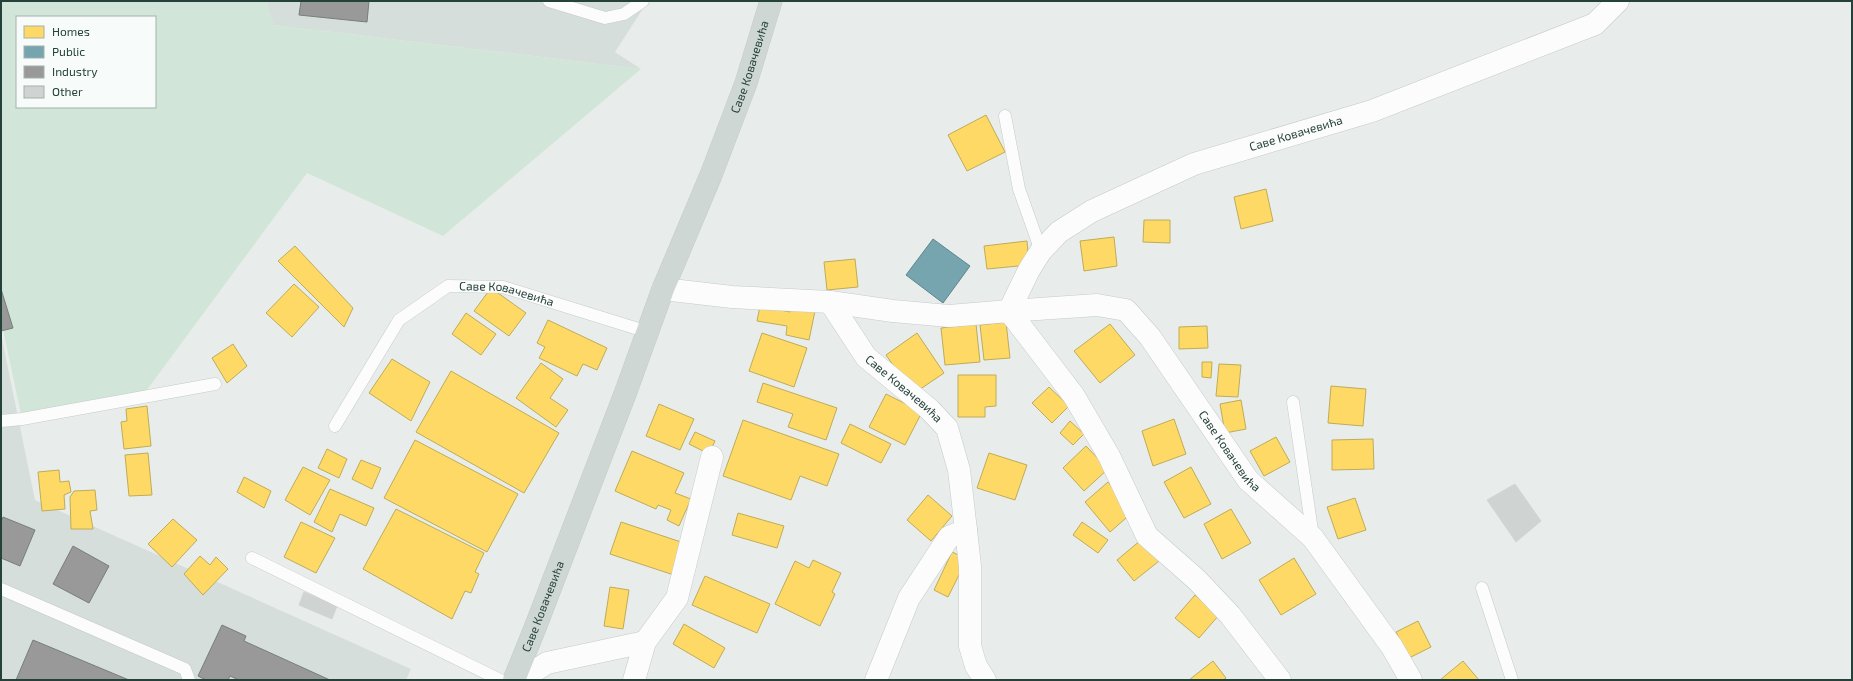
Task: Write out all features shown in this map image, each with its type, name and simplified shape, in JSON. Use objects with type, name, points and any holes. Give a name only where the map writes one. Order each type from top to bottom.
[{"type":"main road","name":"Саве Ковачевића","points":[[514,680],[664,289],[711,175],[746,83],[772,1]]},
{"type":"street","name":"Саве Ковачевића","points":[[1009,311],[1029,270],[1041,251],[1059,232],[1092,211],[1194,164],[1372,111],[1595,24],[1618,1]]},
{"type":"street","name":"Саве Ковачевића","points":[[664,289],[732,297],[830,302],[894,311],[949,316],[1097,304],[1126,310],[1150,337],[1248,480],[1313,538],[1392,648],[1411,680]]},
{"type":"street","name":"Саве Ковачевића","points":[[830,302],[866,357],[929,409],[948,428],[959,470],[970,566],[970,646],[976,666],[985,680]]},
{"type":"street","points":[[1009,311],[1074,396],[1109,456],[1147,536],[1197,580],[1230,615],[1280,680]]},
{"type":"street","points":[[634,680],[645,642],[677,598],[712,457]]},
{"type":"street","points":[[876,680],[909,598],[949,537],[966,530]]},
{"type":"street","name":"Саве Ковачевића","points":[[520,680],[547,663],[645,642]]},
{"type":"lane","points":[[549,1],[605,18],[624,14],[640,3]]},
{"type":"lane","points":[[624,1],[640,3]]},
{"type":"lane","points":[[1005,116],[1018,189],[1041,251]]},
{"type":"lane","name":"Саве Ковачевића","points":[[335,426],[399,320],[448,286],[503,287],[648,332]]},
{"type":"lane","points":[[1,420],[59,412],[215,384]]},
{"type":"lane","points":[[1293,402],[1313,538]]},
{"type":"lane","points":[[252,558],[500,680]]},
{"type":"lane","points":[[1482,588],[1512,680]]},
{"type":"lane","points":[[1,589],[185,669],[189,680]]},
{"type":"shaded area","points":[[266,1],[648,1],[615,52],[641,69],[273,25]]},
{"type":"shaded area","points":[[1,334],[35,500],[411,669],[406,680],[1,680]]},
{"type":"green space","points":[[1,1],[266,1],[273,25],[641,69],[443,236],[307,173],[141,398],[22,419],[1,320]]},
{"type":"building: Homes","points":[[986,115],[1005,152],[967,171],[948,135]]},
{"type":"building: Homes","points":[[1266,189],[1273,221],[1241,229],[1234,197]]},
{"type":"building: Homes","points":[[1144,220],[1170,220],[1170,243],[1143,242]]},
{"type":"building: Homes","points":[[1114,237],[1117,266],[1084,271],[1080,241]]},
{"type":"building: Homes","points":[[1027,241],[1029,265],[987,269],[984,246]]},
{"type":"building: Homes","points":[[295,246],[353,308],[344,327],[278,261]]},
{"type":"building: Homes","points":[[855,259],[858,287],[827,290],[824,262]]},
{"type":"building: Homes","points":[[294,284],[319,307],[292,337],[266,313]]},
{"type":"building: Homes","points":[[491,288],[526,313],[509,336],[474,311]]},
{"type":"building: Homes","points":[[760,306],[790,312],[791,306],[815,311],[809,340],[786,335],[787,326],[757,321]]},
{"type":"building: Homes","points":[[466,313],[496,334],[481,355],[452,334]]},
{"type":"building: Homes","points":[[548,320],[607,348],[597,370],[583,364],[577,376],[539,358],[545,347],[537,343]]},
{"type":"building: Homes","points":[[1006,322],[1010,358],[984,360],[980,325]]},
{"type":"building: Homes","points":[[976,324],[980,362],[945,365],[941,328]]},
{"type":"building: Homes","points":[[1110,324],[1135,355],[1100,383],[1074,351]]},
{"type":"building: Homes","points":[[1207,326],[1208,348],[1179,349],[1179,327]]},
{"type":"building: Homes","points":[[762,333],[807,348],[794,387],[749,371]]},
{"type":"building: Homes","points":[[917,333],[944,373],[913,394],[886,355]]},
{"type":"building: Homes","points":[[233,344],[247,366],[227,383],[212,358]]},
{"type":"building: Homes","points":[[392,359],[430,382],[411,421],[369,393]]},
{"type":"building: Homes","points":[[1202,362],[1212,362],[1211,378],[1202,377]]},
{"type":"building: Homes","points":[[541,363],[563,379],[550,398],[568,410],[556,427],[516,398]]},
{"type":"building: Homes","points":[[1219,364],[1241,365],[1238,397],[1216,396]]},
{"type":"building: Homes","points":[[451,371],[559,433],[524,493],[416,432]]},
{"type":"building: Homes","points":[[958,375],[996,375],[996,406],[985,407],[985,417],[958,417]]},
{"type":"building: Homes","points":[[763,383],[837,408],[826,440],[788,427],[793,414],[757,402]]},
{"type":"building: Homes","points":[[1331,386],[1366,389],[1363,426],[1328,423]]},
{"type":"building: Homes","points":[[1049,387],[1069,406],[1052,423],[1032,403]]},
{"type":"building: Homes","points":[[886,394],[922,412],[905,445],[869,427]]},
{"type":"building: Homes","points":[[1241,400],[1246,429],[1225,433],[1220,404]]},
{"type":"building: Homes","points":[[659,404],[694,419],[680,450],[646,436]]},
{"type":"building: Homes","points":[[147,406],[151,446],[124,449],[121,422],[127,421],[126,409]]},
{"type":"building: Homes","points":[[1174,419],[1186,454],[1153,466],[1142,431]]},
{"type":"building: Homes","points":[[743,420],[839,454],[827,486],[800,476],[791,500],[723,476]]},
{"type":"building: Homes","points":[[1070,421],[1084,434],[1073,445],[1060,433]]},
{"type":"building: Homes","points":[[850,424],[891,444],[881,463],[841,443]]},
{"type":"building: Homes","points":[[695,432],[715,441],[709,454],[689,444]]},
{"type":"building: Homes","points":[[1276,437],[1290,462],[1264,476],[1250,451]]},
{"type":"building: Homes","points":[[1373,439],[1374,469],[1332,470],[1332,440]]},
{"type":"building: Homes","points":[[415,440],[518,494],[487,552],[384,498]]},
{"type":"building: Homes","points":[[1086,446],[1108,469],[1084,491],[1063,468]]},
{"type":"building: Homes","points":[[327,449],[347,459],[339,478],[318,468]]},
{"type":"building: Homes","points":[[632,451],[684,473],[675,493],[691,499],[679,526],[667,520],[671,510],[658,505],[656,509],[615,491]]},
{"type":"building: Homes","points":[[148,453],[152,495],[129,496],[125,455]]},
{"type":"building: Homes","points":[[989,453],[1027,465],[1015,500],[977,488]]},
{"type":"building: Homes","points":[[361,460],[381,468],[372,489],[352,479]]},
{"type":"building: Homes","points":[[303,467],[330,480],[310,515],[285,500]]},
{"type":"building: Homes","points":[[1191,467],[1211,504],[1184,518],[1164,482]]},
{"type":"building: Homes","points":[[59,470],[60,482],[69,481],[71,492],[64,495],[65,509],[42,511],[38,472]]},
{"type":"building: Homes","points":[[244,477],[271,491],[264,508],[237,492]]},
{"type":"building: Homes","points":[[1108,482],[1133,512],[1110,532],[1085,502]]},
{"type":"building: Homes","points":[[330,489],[374,508],[366,526],[340,514],[332,532],[314,522]]},
{"type":"building: Homes","points":[[95,490],[97,510],[90,511],[93,529],[71,529],[70,497],[74,491]]},
{"type":"building: Homes","points":[[928,495],[952,516],[931,541],[907,520]]},
{"type":"building: Homes","points":[[1355,498],[1366,530],[1338,539],[1327,507]]},
{"type":"building: Homes","points":[[396,509],[484,553],[475,572],[479,574],[471,593],[465,591],[452,619],[363,569]]},
{"type":"building: Homes","points":[[1231,509],[1251,543],[1222,559],[1204,524]]},
{"type":"building: Homes","points":[[738,513],[784,526],[777,548],[732,535]]},
{"type":"building: Homes","points":[[173,519],[197,540],[172,567],[148,544]]},
{"type":"building: Homes","points":[[301,522],[335,538],[316,573],[284,557]]},
{"type":"building: Homes","points":[[621,522],[687,544],[677,576],[610,554]]},
{"type":"building: Homes","points":[[1082,522],[1108,540],[1098,553],[1073,535]]},
{"type":"building: Homes","points":[[1141,540],[1159,561],[1134,581],[1117,560]]},
{"type":"building: Homes","points":[[952,552],[967,559],[948,597],[934,590]]},
{"type":"building: Homes","points":[[200,556],[210,565],[216,557],[228,569],[203,595],[184,574]]},
{"type":"building: Homes","points":[[1294,558],[1316,594],[1281,615],[1259,580]]},
{"type":"building: Homes","points":[[813,560],[841,573],[832,592],[835,594],[820,626],[775,604],[795,561],[809,568]]},
{"type":"building: Homes","points":[[705,576],[770,604],[757,633],[692,605]]},
{"type":"building: Homes","points":[[610,587],[629,590],[623,629],[604,626]]},
{"type":"building: Homes","points":[[1195,595],[1219,615],[1199,638],[1175,618]]},
{"type":"building: Homes","points":[[1418,621],[1431,647],[1409,658],[1396,632]]},
{"type":"building: Homes","points":[[684,624],[725,648],[714,668],[673,644]]},
{"type":"building: Homes","points":[[1213,661],[1226,678],[1223,680],[1189,680]]},
{"type":"building: Homes","points":[[1463,661],[1479,680],[1440,680]]},
{"type":"building: Public","points":[[933,239],[970,266],[943,303],[906,275]]},
{"type":"building: Industry","points":[[301,1],[369,1],[367,22],[299,15]]},
{"type":"building: Industry","points":[[1,289],[13,328],[1,331]]},
{"type":"building: Industry","points":[[3,517],[35,530],[20,566],[1,558],[1,522]]},
{"type":"building: Industry","points":[[73,546],[109,566],[89,603],[53,584]]},
{"type":"building: Industry","points":[[222,625],[246,636],[244,641],[330,680],[239,680],[230,676],[228,680],[206,680],[198,676]]},
{"type":"building: Industry","points":[[33,640],[129,680],[16,680]]},
{"type":"building: Other","points":[[1515,484],[1541,521],[1516,542],[1487,500]]},
{"type":"building: Other","points":[[304,592],[337,606],[332,619],[299,605]]}]
